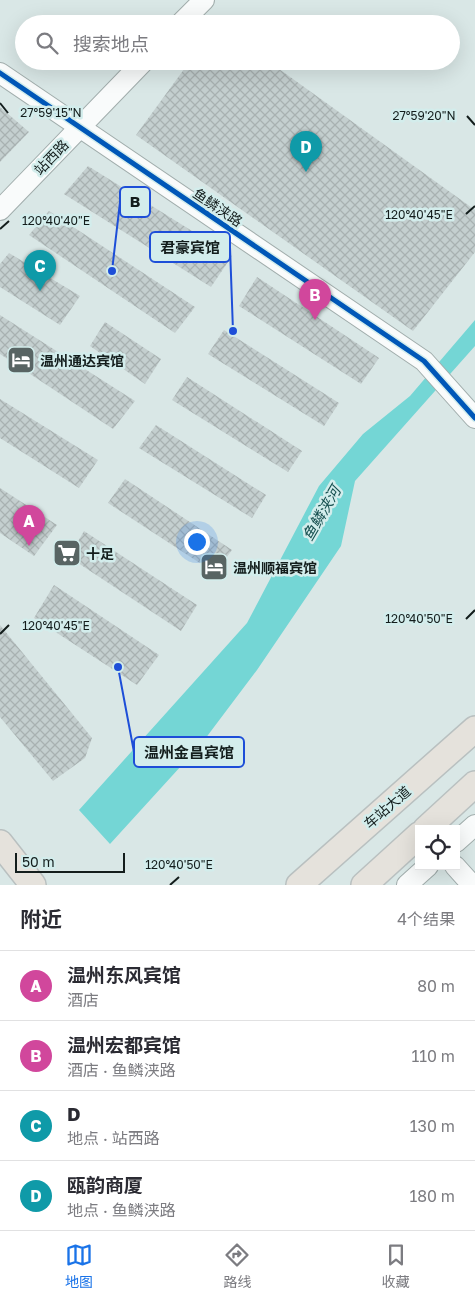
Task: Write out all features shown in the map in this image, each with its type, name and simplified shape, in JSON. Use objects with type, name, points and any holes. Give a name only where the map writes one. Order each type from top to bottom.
[{"type":"main road","name":"车站大道","points":[[299,885],[475,729]]},
{"type":"main road","points":[[430,825],[475,784]]},
{"type":"main road","points":[[364,885],[415,839]]},
{"type":"main road","points":[[0,843],[33,885]]},
{"type":"street","points":[[189,15],[204,0]]},
{"type":"street","name":"站西路","points":[[0,210],[135,70]]},
{"type":"street","name":"鱼鳞浃路","points":[[0,72],[424,361],[475,418]]},
{"type":"street","points":[[460,838],[475,825]]},
{"type":"street","points":[[407,885],[424,870]]},
{"type":"street","points":[[459,870],[472,885]]},
{"type":"water","name":"鱼鳞浃河","points":[[475,320],[475,346],[355,481],[341,546],[257,670],[202,743],[110,844],[79,810],[247,623],[319,486],[363,434],[410,396]]},
{"type":"building","points":[[183,70],[281,70],[475,210],[475,252],[413,331],[136,135]]},
{"type":"building","points":[[0,107],[29,132],[0,162]]},
{"type":"building","points":[[88,166],[232,256],[211,287],[64,194]]},
{"type":"building","points":[[49,211],[195,307],[175,333],[29,235]]},
{"type":"building","points":[[9,253],[80,296],[60,325],[0,287],[0,264]]},
{"type":"building","points":[[257,277],[379,358],[361,384],[239,306]]},
{"type":"building","points":[[0,315],[135,401],[113,429],[0,354]]},
{"type":"building","points":[[105,322],[161,359],[145,384],[90,346]]},
{"type":"building","points":[[224,330],[339,403],[324,426],[208,354]]},
{"type":"building","points":[[187,377],[302,451],[288,472],[172,400]]},
{"type":"building","points":[[0,399],[98,460],[79,488],[0,438]]},
{"type":"building","points":[[156,425],[266,495],[252,518],[139,448]]},
{"type":"building","points":[[125,479],[232,550],[215,573],[108,503]]},
{"type":"building","points":[[0,488],[57,525],[34,556],[0,533]]},
{"type":"building","points":[[84,531],[197,605],[181,631],[69,557]]},
{"type":"building","points":[[54,585],[159,655],[137,685],[34,618]]},
{"type":"building","points":[[0,625],[92,738],[85,758],[53,781],[0,717]]},
{"type":"cycle path","points":[[0,73],[424,361],[475,418]]},
{"type":"place","name":"瓯韵商厦","points":[[306,172]]},
{"type":"place","name":"B","points":[[112,271]]},
{"type":"place","name":"D","points":[[40,291]]},
{"type":"place","name":"温州宏都宾馆","points":[[315,320]]},
{"type":"place","name":"君豪宾馆","points":[[233,331]]},
{"type":"place","name":"温州通达宾馆","points":[[21,360]]},
{"type":"place","name":"温州东风宾馆","points":[[29,546]]},
{"type":"place","name":"十足","points":[[67,553]]},
{"type":"place","name":"温州顺福宾馆","points":[[214,567]]},
{"type":"place","name":"温州金昌宾馆","points":[[118,667]]}]
